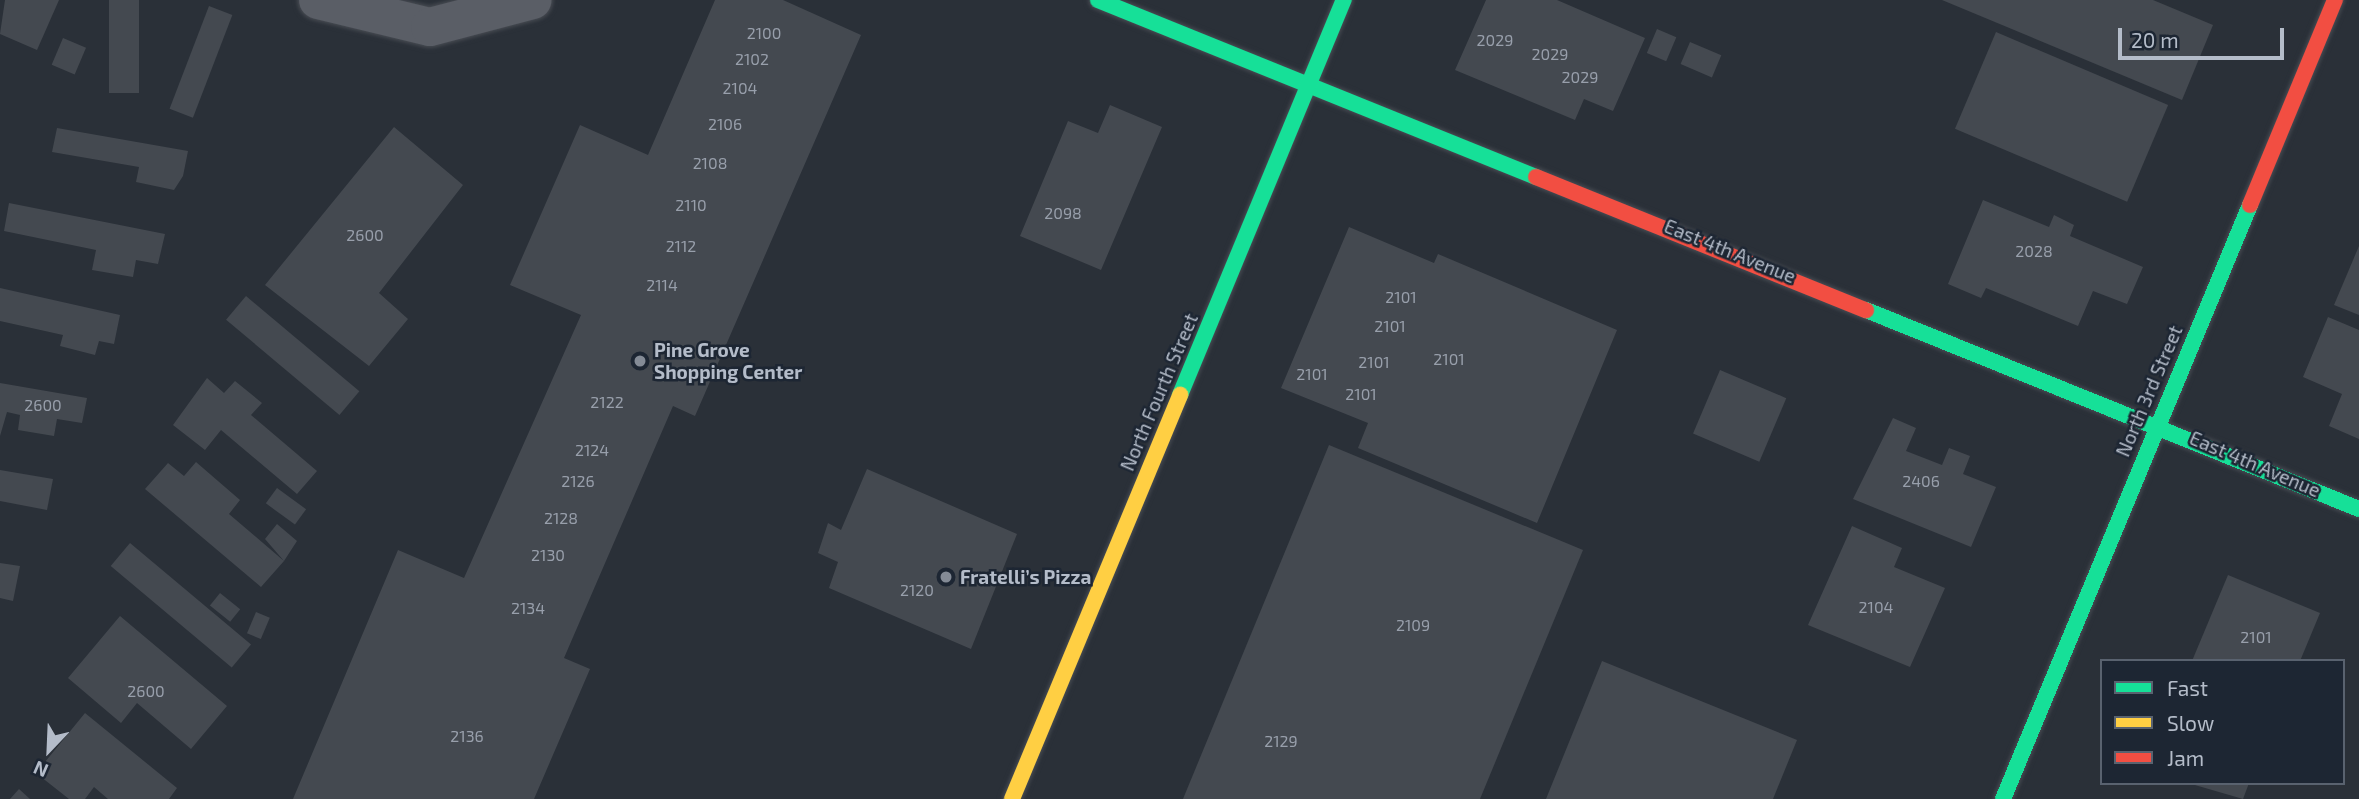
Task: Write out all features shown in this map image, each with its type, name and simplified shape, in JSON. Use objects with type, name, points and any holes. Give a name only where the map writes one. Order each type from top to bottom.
[{"type":"street","points":[[318,0],[430,27],[533,0]]},
{"type":"street","name":"East 4th Avenue","points":[[1098,0],[2159,423],[2359,509]]},
{"type":"street","name":"North Fourth Street","points":[[1012,799],[1344,0]]},
{"type":"street","name":"North 3rd Street","points":[[2003,799],[2335,0]]},
{"type":"building","points":[[5,0],[59,0],[37,50],[0,34]]},
{"type":"building","points":[[109,0],[139,0],[139,93],[109,93]]},
{"type":"building","name":"Pine Grove Shopping Center","points":[[715,0],[783,0],[861,35],[695,416],[673,406],[564,658],[590,669],[534,799],[293,799],[398,550],[464,578],[581,315],[510,285],[580,125],[648,155]]},
{"type":"building","points":[[1486,0],[1557,0],[1645,38],[1613,111],[1584,99],[1575,120],[1455,70]]},
{"type":"building","points":[[1942,0],[2153,0],[2213,25],[2182,100]]},
{"type":"building","points":[[209,6],[232,15],[193,118],[170,109]]},
{"type":"building","points":[[1657,29],[1676,37],[1666,61],[1647,53]]},
{"type":"building","points":[[1996,32],[2168,105],[2127,202],[1955,129]]},
{"type":"building","points":[[63,38],[86,48],[75,74],[52,65]]},
{"type":"building","points":[[1690,42],[1721,55],[1712,77],[1681,64]]},
{"type":"building","points":[[1110,105],[1162,127],[1101,270],[1020,236],[1068,121],[1098,133]]},
{"type":"building","points":[[394,127],[463,185],[379,293],[408,319],[369,366],[265,285]]},
{"type":"building","points":[[57,128],[188,151],[183,176],[174,190],[136,182],[139,167],[52,152]]},
{"type":"building","points":[[1983,200],[2049,227],[2054,215],[2074,225],[2070,236],[2143,267],[2127,304],[2093,291],[2078,326],[1986,288],[1981,298],[1948,284]]},
{"type":"building","points":[[9,203],[165,234],[158,264],[136,260],[133,277],[92,270],[96,250],[4,231]]},
{"type":"building","points":[[1349,227],[1434,263],[1438,254],[1617,330],[1537,523],[1358,448],[1368,423],[1281,388]]},
{"type":"building","points":[[2359,246],[2359,315],[2334,305]]},
{"type":"building","points":[[0,288],[120,315],[114,344],[99,341],[95,355],[60,346],[63,335],[0,321]]},
{"type":"building","points":[[246,296],[359,391],[339,415],[226,320]]},
{"type":"building","points":[[2328,317],[2359,330],[2359,439],[2329,426],[2342,394],[2303,377]]},
{"type":"building","points":[[1720,370],[1786,398],[1759,462],[1693,434]]},
{"type":"building","points":[[207,378],[224,393],[235,381],[262,403],[251,415],[317,471],[297,494],[221,430],[205,450],[173,425]]},
{"type":"building","points":[[0,383],[87,398],[82,423],[57,419],[54,436],[18,430],[20,415],[7,412],[0,436]]},
{"type":"building","points":[[1893,418],[1916,428],[1906,451],[1942,465],[1949,448],[1970,456],[1963,474],[1996,487],[1971,547],[1853,499]]},
{"type":"building","points":[[1329,445],[1583,550],[1480,799],[1183,799]]},
{"type":"building","points":[[196,462],[240,500],[229,514],[284,561],[261,587],[145,489],[168,463],[184,476]]},
{"type":"building","points":[[867,469],[1017,534],[971,649],[829,588],[838,562],[818,553],[828,523],[841,530]]},
{"type":"building","points":[[0,470],[53,479],[47,510],[0,501]]},
{"type":"building","points":[[277,488],[306,509],[295,525],[266,503]]},
{"type":"building","points":[[277,524],[297,541],[284,561],[265,539]]},
{"type":"building","points":[[1852,526],[1902,548],[1894,567],[1945,588],[1910,667],[1808,625]]},
{"type":"building","points":[[130,543],[251,645],[232,668],[111,566]]},
{"type":"building","points":[[0,563],[20,566],[13,601],[0,598]]},
{"type":"building","points":[[2228,575],[2320,613],[2301,659],[2193,659]]},
{"type":"building","points":[[220,593],[240,609],[230,622],[210,605]]},
{"type":"building","points":[[256,612],[270,618],[261,639],[247,633]]},
{"type":"building","points":[[120,616],[227,706],[191,749],[137,703],[121,723],[68,678]]},
{"type":"building","points":[[1602,661],[1797,740],[1773,799],[1546,799]]},
{"type":"building","points":[[85,713],[177,788],[169,799],[108,799],[94,787],[85,799],[69,799],[36,773]]},
{"type":"building","points":[[2195,785],[2248,785],[2243,799]]},
{"type":"building","points":[[19,789],[30,799],[10,799]]},
{"type":"traffic: fast","points":[[1098,0],[1536,177]]},
{"type":"traffic: fast","points":[[1180,395],[1344,0]]},
{"type":"traffic: fast","points":[[2003,799],[2250,205]]},
{"type":"traffic: fast","points":[[1866,310],[2359,509]]},
{"type":"traffic: slow","points":[[1012,799],[1180,395]]},
{"type":"traffic: jam","points":[[2250,205],[2335,0]]},
{"type":"traffic: jam","points":[[1536,177],[1866,310]]},
{"type":"place","name":"Pine Grove Shopping Center","points":[[640,361]]},
{"type":"place","name":"Fratelli’s Pizza","points":[[946,577]]}]
